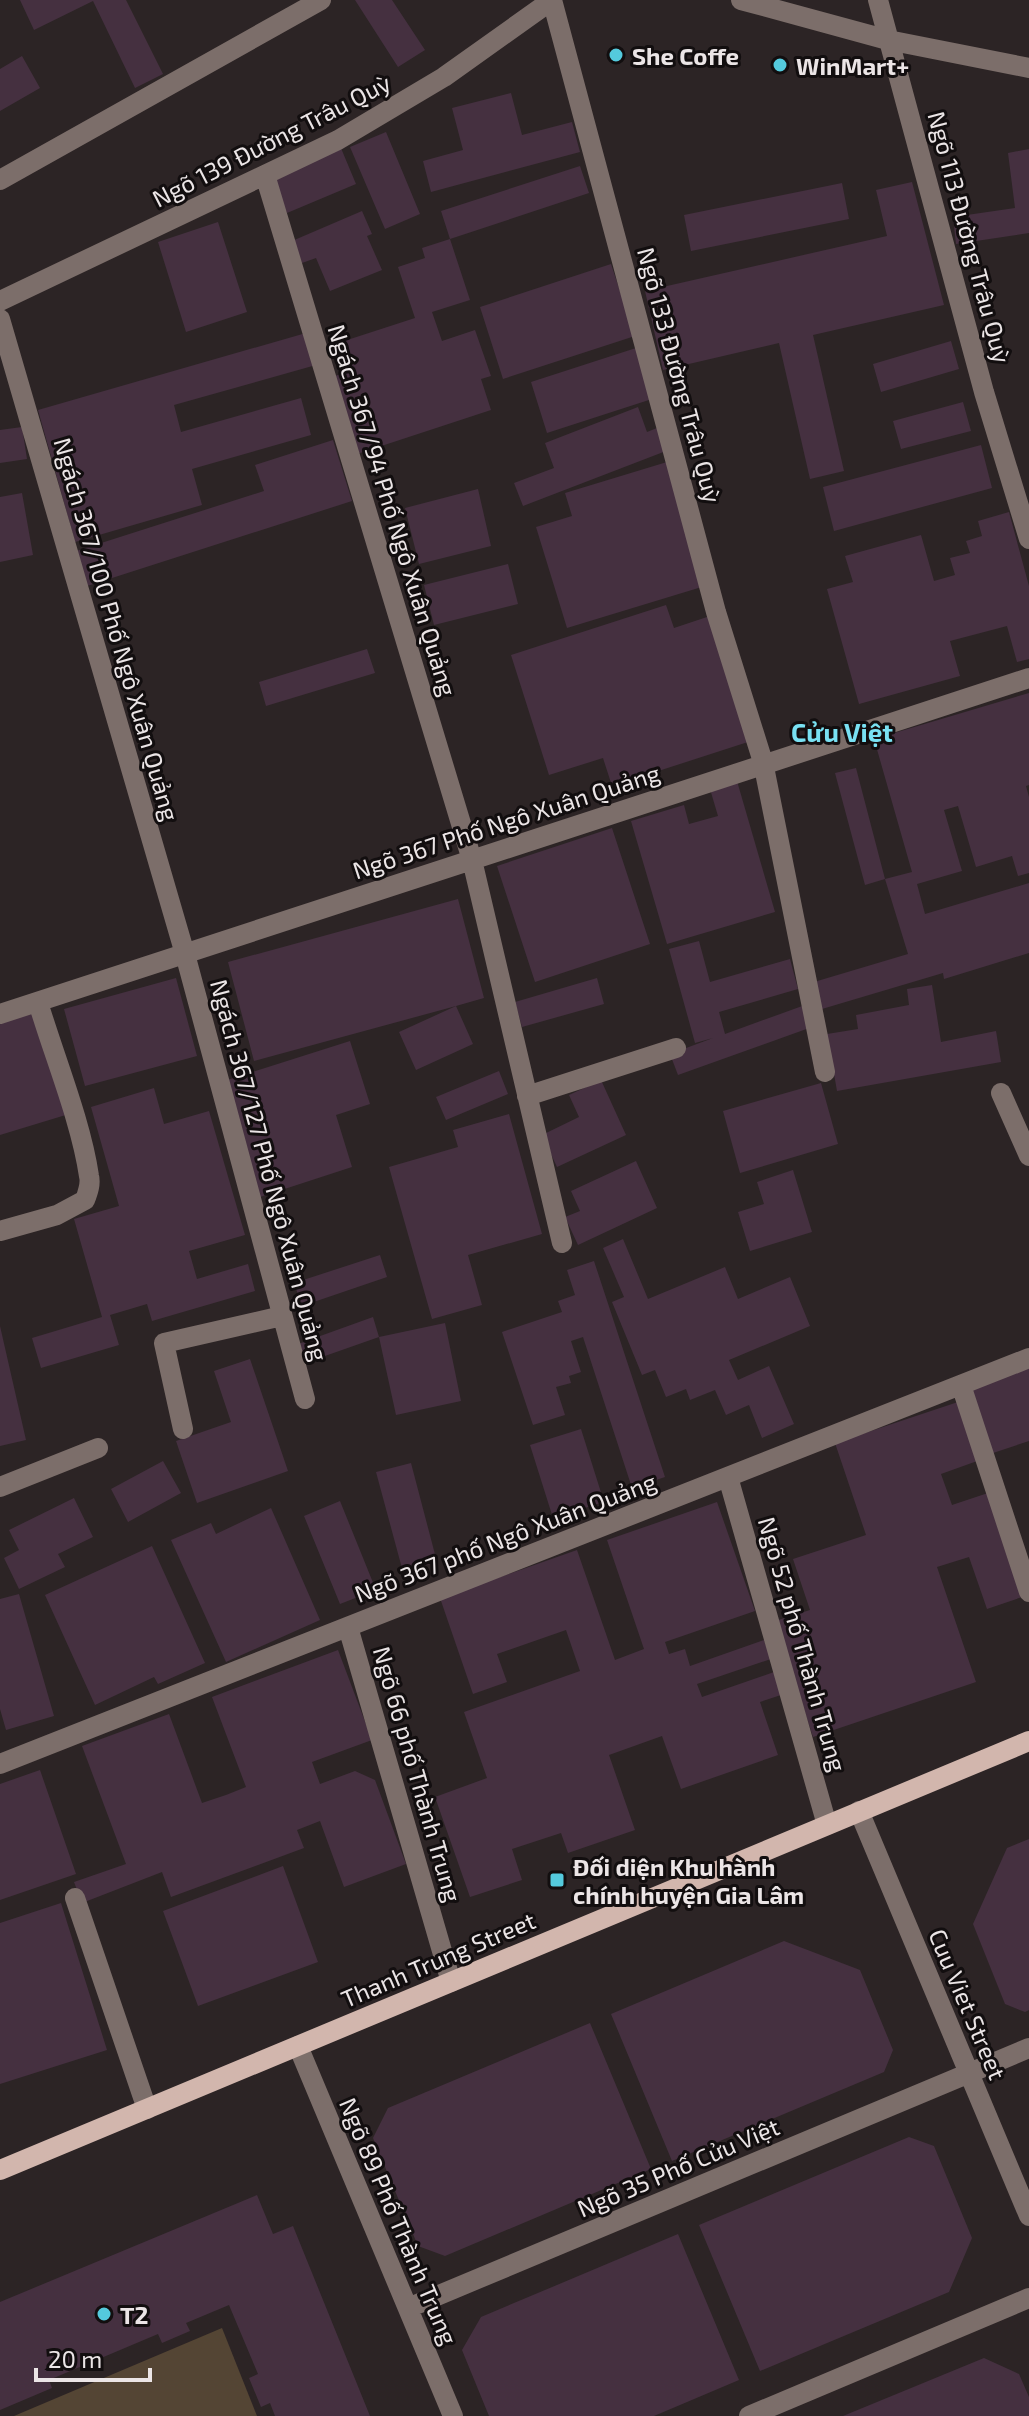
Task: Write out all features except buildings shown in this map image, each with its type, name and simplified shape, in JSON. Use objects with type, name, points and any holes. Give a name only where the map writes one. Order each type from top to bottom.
[{"type":"main road","name":"Thanh Trung Street","points":[[0,2170],[1029,1741]]},
{"type":"street","points":[[0,180],[321,0]]},
{"type":"street","name":"Ngõ 139 Đường Trâu Quỳ","points":[[0,301],[338,140],[444,77],[552,0]]},
{"type":"street","name":"Ngõ 133 Đường Trâu Quỳ","points":[[552,0],[716,612],[763,762],[825,1072]]},
{"type":"street","points":[[741,0],[888,40],[1029,68]]},
{"type":"street","name":"Ngõ 113 Đường Trâu Quỳ","points":[[878,0],[984,392],[1029,539]]},
{"type":"street","name":"Ngách 367/94 Phố Ngô Xuân Quảng","points":[[265,175],[472,860],[562,1243]]},
{"type":"street","name":"Ngách 367/100 Phố Ngô Xuân Quảng","points":[[0,319],[185,954]]},
{"type":"street","name":"Ngõ 367 Phố Ngô Xuân Quảng","points":[[0,1013],[763,762],[1029,678]]},
{"type":"street","name":"Ngách 367/127 Phố Ngô Xuân Quảng","points":[[185,954],[305,1399]]},
{"type":"street","points":[[0,1231],[57,1215],[85,1200],[90,1179],[38,1002]]},
{"type":"street","points":[[527,1096],[676,1048]]},
{"type":"street","points":[[1001,1093],[1029,1156]]},
{"type":"street","name":"Ngách 367/127 Phố Ngô Xuân Quảng","points":[[183,1429],[164,1343],[282,1316]]},
{"type":"street","name":"Ngõ 367 phố Ngô Xuân Quảng","points":[[0,1764],[1029,1358]]},
{"type":"street","points":[[961,1385],[1029,1592]]},
{"type":"street","points":[[0,1487],[98,1448]]},
{"type":"street","name":"Ngõ 52 phố Thành Trung","points":[[728,1477],[827,1825]]},
{"type":"street","name":"Ngõ 66 phố Thành Trung","points":[[348,1627],[451,1982]]},
{"type":"street","name":"Cuu Viet Street","points":[[859,1811],[1029,2216]]},
{"type":"street","points":[[75,1898],[147,2109]]},
{"type":"street","name":"Ngõ 89 Phố Thành Trung","points":[[298,2046],[453,2416]]},
{"type":"street","name":"Ngõ 35 Phố Cửu Việt","points":[[408,2308],[1029,2048]]},
{"type":"street","points":[[749,2416],[1029,2298]]},
{"type":"shaded area","points":[[222,2328],[257,2416],[14,2416]]},
{"type":"place","name":"She Coffe","points":[[616,55]]},
{"type":"place","name":"WinMart+","points":[[780,65]]},
{"type":"place","name":"Đối diện Khu hành chính huyện Gia Lâm","points":[[557,1880]]},
{"type":"place","name":"T2","points":[[104,2314]]},
{"type":"district","name":"Cửu Việt","points":[[842,731]]}]
